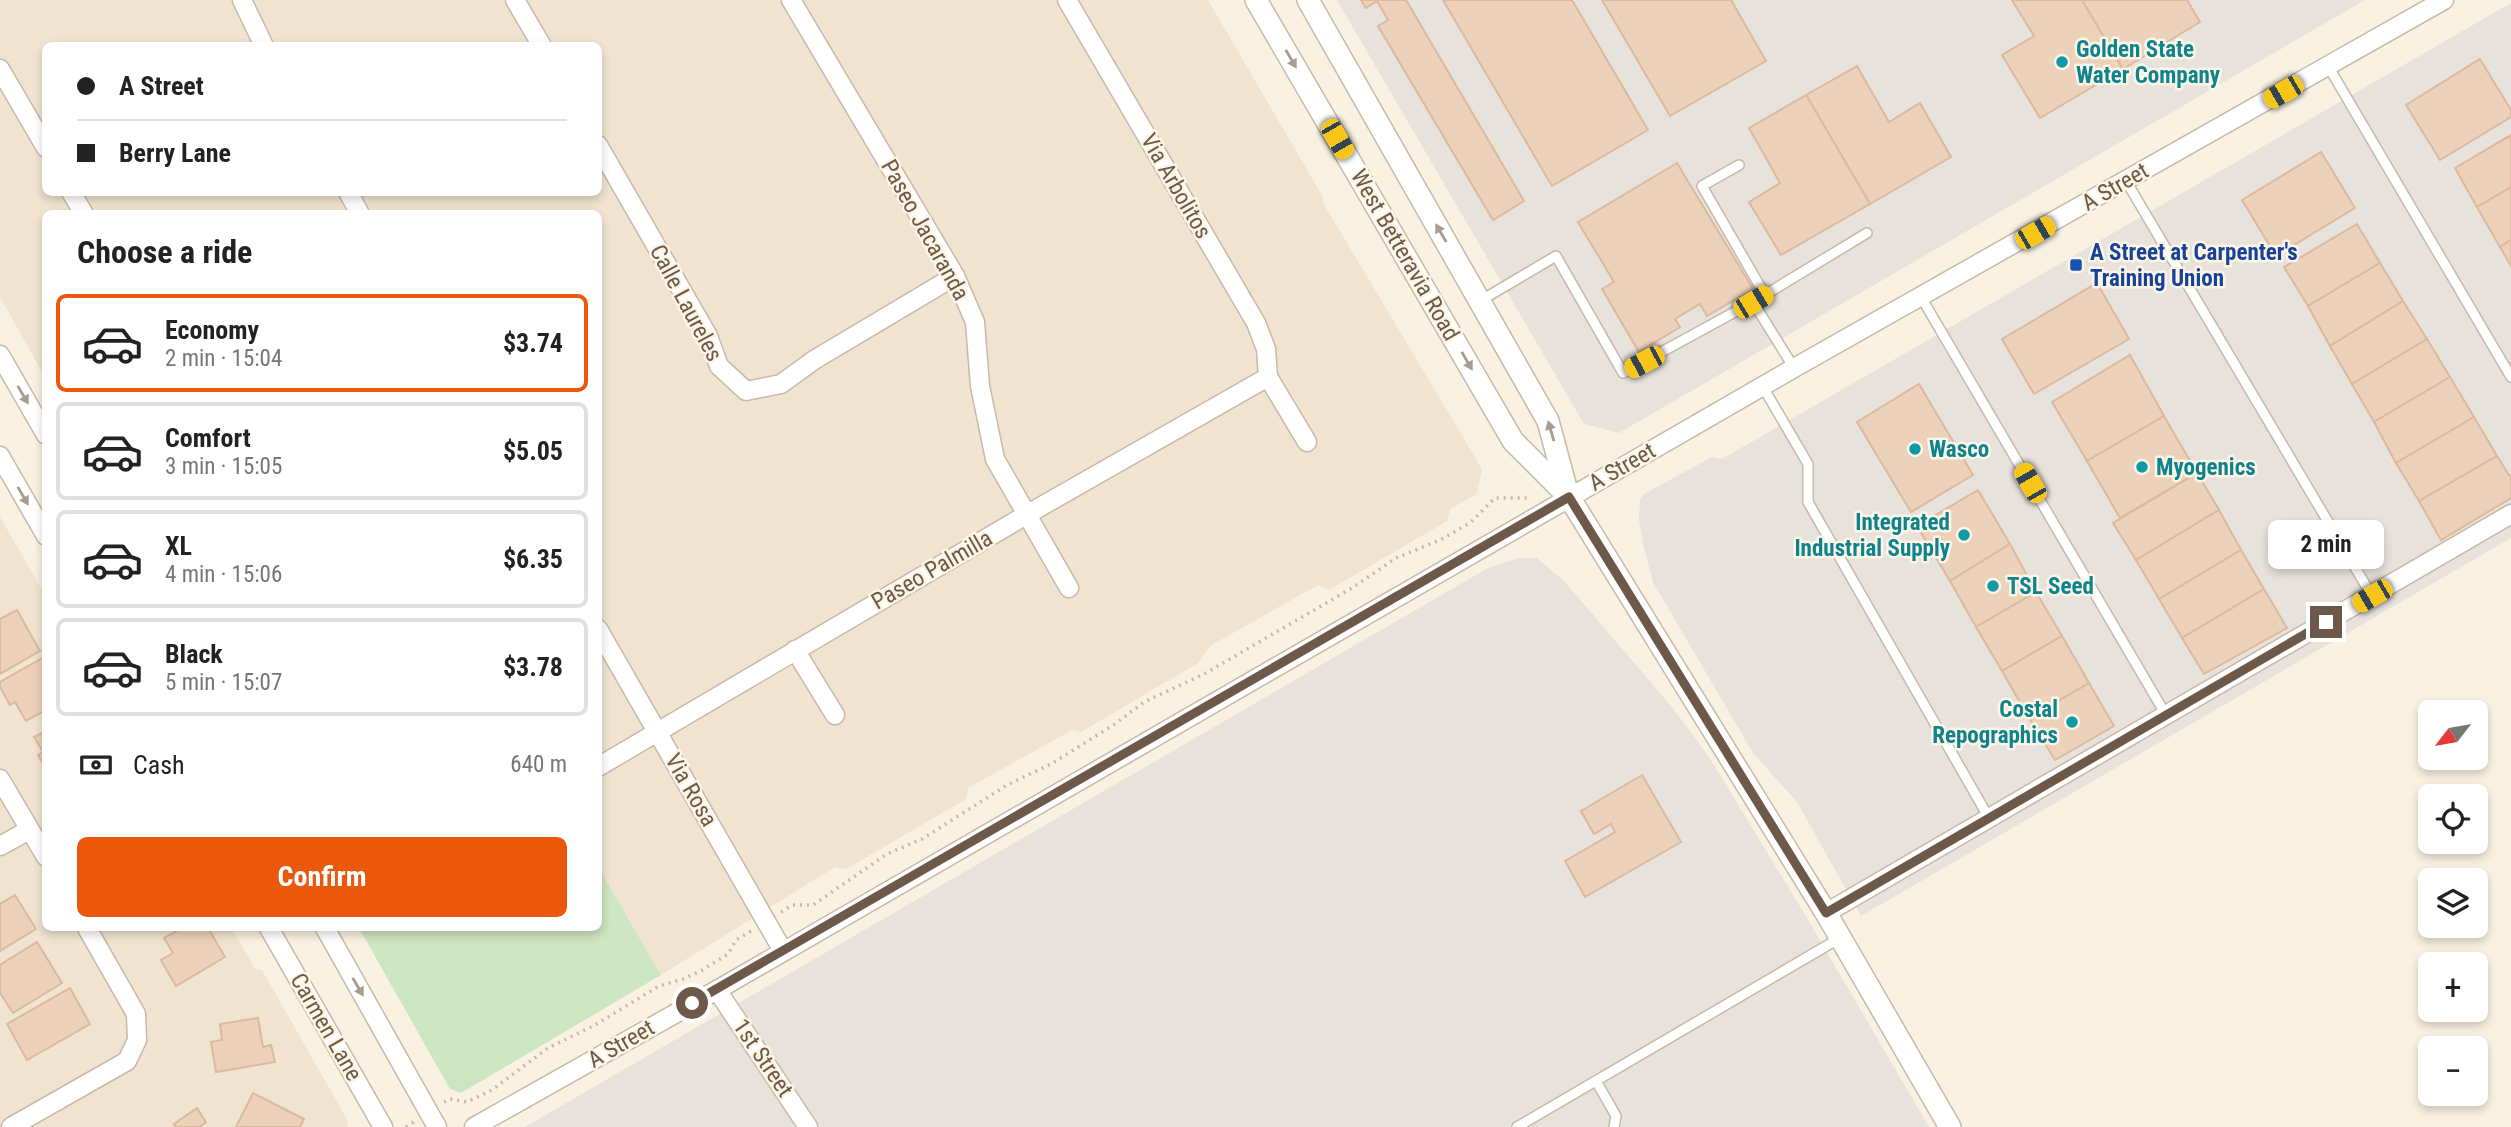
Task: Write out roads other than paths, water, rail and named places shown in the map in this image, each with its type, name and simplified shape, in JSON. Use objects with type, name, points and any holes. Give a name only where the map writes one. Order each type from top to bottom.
[{"type":"street","points":[[242,0],[262,42]]},
{"type":"street","points":[[515,0],[539,42]]},
{"type":"street","name":"Paseo Jacaranda","points":[[791,0],[956,276],[975,322],[979,386],[995,459],[1069,588]]},
{"type":"street","name":"Via Arbolitos","points":[[1067,0],[1256,323],[1266,349],[1268,377]]},
{"type":"street","name":"West Betteravia Road","points":[[1256,0],[1513,441],[1569,497],[1826,913],[1950,1127]]},
{"type":"street","name":"West Betteravia Road","points":[[1308,0],[1548,421],[1569,497]]},
{"type":"street","name":"A Street","points":[[474,1127],[717,990],[1794,368],[2444,0]]},
{"type":"street","points":[[0,69],[42,141]]},
{"type":"street","name":"Calle Laureles","points":[[602,152],[708,336],[719,366],[747,391],[781,384],[814,360],[956,276]]},
{"type":"street","points":[[0,355],[42,428]]},
{"type":"street","points":[[1268,377],[1307,442]]},
{"type":"street","name":"Paseo Palmilla","points":[[602,765],[1026,515],[1268,377]]},
{"type":"street","points":[[0,456],[42,529]]},
{"type":"street","points":[[1826,913],[2511,514]]},
{"type":"street","name":"Via Rosa","points":[[602,636],[783,951]]},
{"type":"street","points":[[795,650],[835,715]]},
{"type":"street","points":[[0,779],[42,851]]},
{"type":"street","points":[[0,846],[29,830]]},
{"type":"street","points":[[11,1127],[127,1061],[138,1040],[136,1014],[89,931]]},
{"type":"street","name":"Carmen Lane","points":[[271,931],[383,1127]]},
{"type":"street","name":"Carmen Lane","points":[[327,931],[433,1119]]},
{"type":"street","name":"1st Street","points":[[717,990],[808,1127]]},
{"type":"lane","points":[[2328,66],[2511,377]]},
{"type":"lane","points":[[1739,165],[1702,186],[1765,295]]},
{"type":"lane","points":[[2126,181],[2372,596]]},
{"type":"lane","points":[[1480,301],[1556,256],[1623,373],[1753,302],[1867,233]]},
{"type":"lane","points":[[1921,297],[2166,715]]},
{"type":"lane","points":[[1753,302],[1794,368]]},
{"type":"lane","points":[[1763,387],[1808,464],[1808,502],[1989,818]]},
{"type":"lane","points":[[1517,1127],[1840,938]]},
{"type":"lane","points":[[1596,1081],[1616,1116],[1614,1127]]},
{"type":"place","name":"Golden State Water Company","points":[[2062,62]]},
{"type":"place","name":"A Street at Carpenter's Training Union","points":[[2076,265]]},
{"type":"place","name":"Wasco","points":[[1915,449]]},
{"type":"place","name":"Myogenics","points":[[2142,467]]},
{"type":"place","name":"Integrated Industrial Supply","points":[[1964,535]]},
{"type":"place","name":"TSL Seed","points":[[1993,586]]},
{"type":"place","name":"Costal Repographics","points":[[2072,722]]}]
